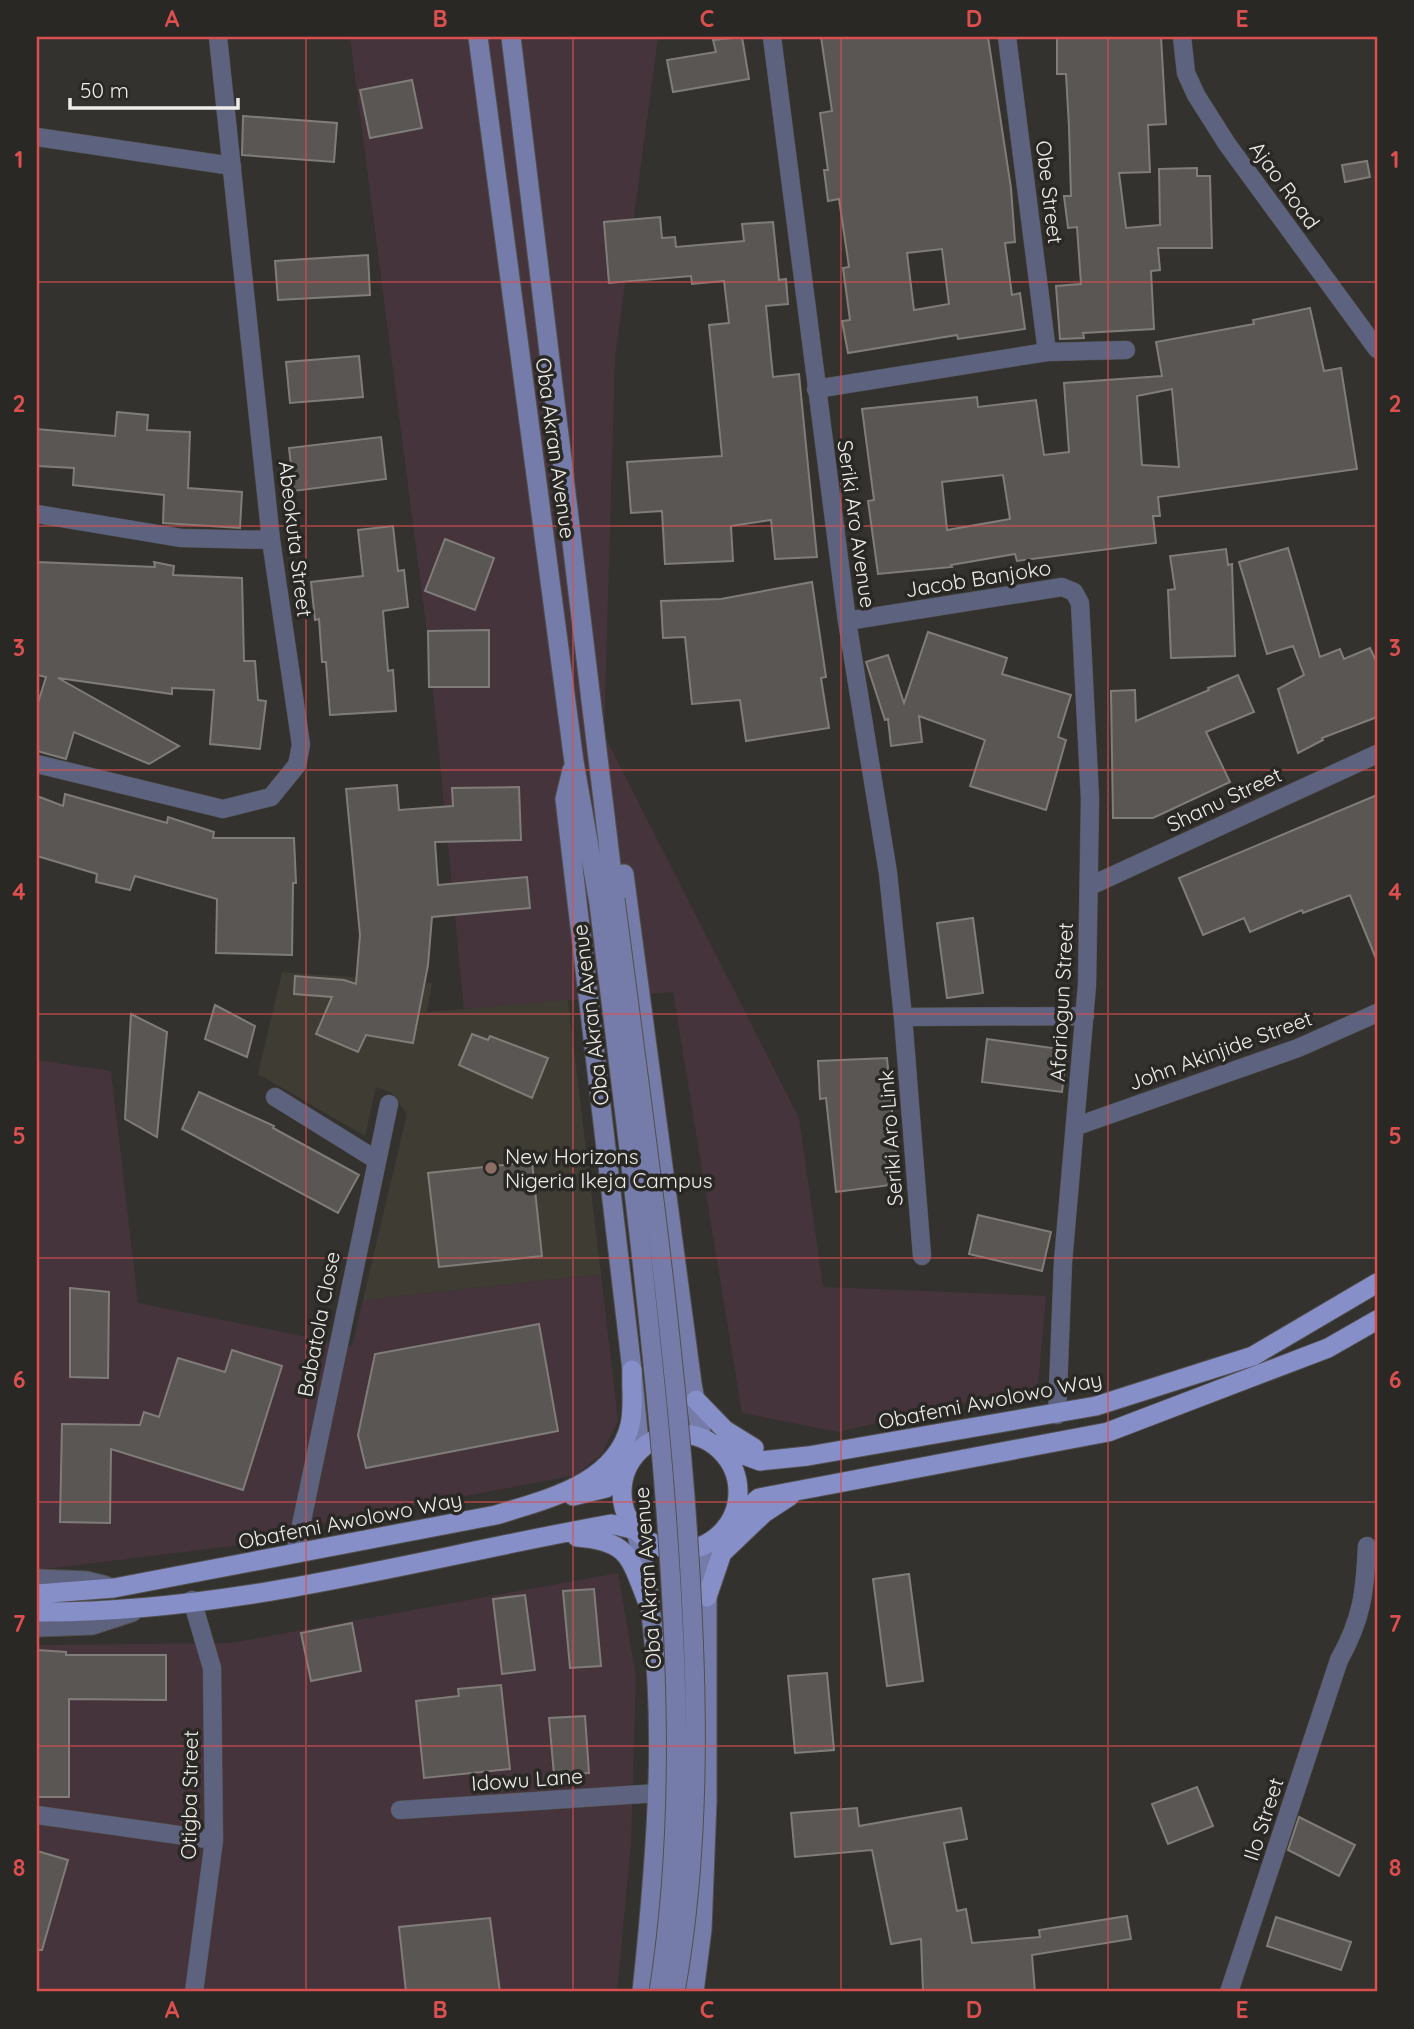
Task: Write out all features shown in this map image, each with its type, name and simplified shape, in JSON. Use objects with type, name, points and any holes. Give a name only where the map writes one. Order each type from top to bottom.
[{"type":"main road","name":"Oba Akran Avenue","points":[[478,37],[574,762],[607,901],[671,1330],[693,1608],[695,1752],[686,1930],[675,1992]]},
{"type":"main road","name":"Oba Akran Avenue","points":[[511,37],[594,734],[607,901],[650,1326],[674,1606],[678,1753],[668,1933],[659,1992]]},
{"type":"main road","points":[[594,734],[607,771],[626,886],[695,1400],[708,1441],[736,1473],[738,1491],[736,1510],[707,1559],[707,1801],[702,1929],[694,1992]]},
{"type":"main road","points":[[574,762],[565,799],[616,1222],[639,1442],[621,1483],[621,1500],[636,1530],[645,1570],[655,1672],[658,1793],[642,1992]]},
{"type":"main road","points":[[616,1222],[629,1236],[648,1238],[664,1233],[671,1214]]},
{"type":"main road","name":"Obafemi Awolowo Way","points":[[636,1530],[657,1545],[682,1550],[707,1542],[759,1498],[1108,1432],[1255,1364],[1377,1283]]},
{"type":"main road","name":"Obafemi Awolowo Way","points":[[37,1594],[114,1588],[181,1576],[496,1515],[606,1488],[635,1454],[664,1435],[681,1433],[760,1461],[990,1423],[1057,1415],[1328,1348],[1377,1320]]},
{"type":"main road","points":[[528,1505],[584,1483],[604,1469],[621,1448],[630,1423],[632,1370]]},
{"type":"main road","points":[[695,1400],[708,1416],[737,1440],[784,1459]]},
{"type":"main road","points":[[707,1597],[722,1553],[764,1513],[800,1490]]},
{"type":"main road","points":[[37,1612],[145,1607],[233,1597],[611,1524],[636,1530]]},
{"type":"main road","points":[[552,1535],[599,1539],[618,1544],[631,1564],[648,1603]]},
{"type":"main road","points":[[658,1793],[670,1777],[684,1774],[700,1780],[707,1801]]},
{"type":"street","name":"Abeokuta Street","points":[[37,764],[223,809],[271,797],[297,765],[301,745],[271,540],[218,37]]},
{"type":"street","name":"Seriki Aro Avenue","points":[[772,37],[847,621],[888,873],[903,1017]]},
{"type":"street","name":"Obe Street","points":[[1007,37],[1047,352]]},
{"type":"street","name":"Ajao Road","points":[[1182,37],[1186,73],[1196,95],[1227,144],[1377,349]]},
{"type":"street","points":[[37,137],[232,166]]},
{"type":"street","points":[[816,389],[1047,352],[1126,350]]},
{"type":"street","points":[[37,514],[181,538],[271,540]]},
{"type":"street","name":"Jacob Banjoko","points":[[847,621],[1062,587],[1074,592]]},
{"type":"street","name":"Afariogun Street","points":[[1057,1415],[1063,1262],[1085,1016],[1090,886],[1090,799],[1080,603],[1074,592]]},
{"type":"street","name":"Shanu Street","points":[[1090,886],[1377,754]]},
{"type":"street","name":"John Akinjide Street","points":[[1077,1126],[1298,1048],[1377,1013]]},
{"type":"street","points":[[903,1017],[1085,1016]]},
{"type":"street","name":"Seriki Aro Link","points":[[903,1017],[922,1256]]},
{"type":"street","points":[[275,1097],[375,1159]]},
{"type":"street","name":"Babatola Close","points":[[295,1554],[388,1104]]},
{"type":"street","name":"Ilo Street","points":[[1229,1992],[1339,1660],[1353,1635],[1363,1606],[1367,1546]]},
{"type":"street","points":[[37,1579],[86,1581],[114,1588]]},
{"type":"street","name":"Otigba Street","points":[[192,1600],[212,1668],[214,1840],[194,1992]]},
{"type":"street","points":[[37,1627],[92,1625],[145,1607]]},
{"type":"street","name":"Idowu Lane","points":[[400,1810],[658,1793]]},
{"type":"street","points":[[37,1815],[214,1840]]},
{"type":"shaded area","points":[[350,37],[658,37],[615,358],[604,735],[799,1118],[823,1287],[1046,1296],[1038,1386],[838,1432],[742,1413],[673,992],[464,1009],[428,640]]},
{"type":"shaded area","name":"New Horizons Nigeria Ikeja Campus","points":[[282,972],[432,983],[427,1012],[568,1000],[601,1274],[363,1300],[407,1114],[392,1093],[376,1087],[365,1136],[258,1074]]},
{"type":"shaded area","points":[[37,1060],[111,1071],[138,1303],[352,1346],[363,1300],[601,1274],[618,1421],[602,1454],[576,1475],[312,1525],[288,1539],[37,1570]]},
{"type":"shaded area","points":[[618,1573],[636,1677],[631,1843],[617,1992],[37,1992],[37,1645],[231,1643]]},
{"type":"building","points":[[742,37],[749,79],[673,92],[667,60],[716,52],[713,40]]},
{"type":"building","points":[[821,37],[988,37],[1011,188],[1015,242],[1005,243],[1012,295],[1020,293],[1025,329],[958,339],[957,335],[848,353],[842,321],[850,320],[843,268],[849,267],[839,199],[828,201],[824,170],[828,170],[820,113],[832,111]],"holes":[[[942,249],[949,304],[914,310],[907,253]]]},
{"type":"building","points":[[1057,37],[1161,37],[1166,124],[1148,125],[1150,172],[1119,173],[1126,228],[1160,225],[1159,169],[1197,168],[1197,176],[1210,176],[1212,248],[1158,248],[1160,270],[1151,271],[1154,329],[1083,333],[1084,338],[1060,339],[1056,286],[1081,284],[1077,227],[1068,228],[1064,196],[1071,196],[1069,127],[1066,74],[1057,74]]},
{"type":"building","points":[[412,80],[422,128],[370,138],[360,90]]},
{"type":"building","points":[[243,116],[337,123],[334,162],[242,155]]},
{"type":"building","points":[[1367,161],[1370,177],[1345,182],[1342,165]]},
{"type":"building","points":[[660,217],[662,238],[675,237],[676,247],[744,241],[742,224],[773,222],[779,280],[786,279],[788,304],[766,306],[773,377],[799,374],[817,557],[775,559],[771,520],[731,526],[733,561],[665,564],[662,511],[631,513],[627,462],[722,456],[709,325],[729,323],[724,281],[692,284],[691,276],[609,283],[604,222]]},
{"type":"building","points":[[368,255],[370,295],[278,300],[275,261]]},
{"type":"building","points":[[1310,308],[1324,371],[1341,368],[1357,469],[1158,497],[1160,516],[1153,516],[1156,543],[1017,561],[1015,554],[951,565],[952,567],[878,574],[868,501],[874,500],[862,409],[977,397],[978,407],[1036,400],[1044,455],[1069,452],[1064,383],[1162,376],[1156,342],[1254,324],[1253,320]],"holes":[[[1172,389],[1179,467],[1142,465],[1137,396]],[[1003,475],[1010,519],[947,530],[942,482]]]},
{"type":"building","points":[[359,356],[363,397],[290,403],[286,362]]},
{"type":"building","points":[[117,412],[148,415],[147,430],[190,432],[188,488],[242,492],[240,528],[163,523],[164,495],[73,485],[74,468],[37,466],[37,429],[115,436]]},
{"type":"building","points":[[381,437],[386,479],[294,491],[289,448]]},
{"type":"building","points":[[393,526],[398,571],[404,570],[408,607],[383,611],[388,671],[393,670],[396,711],[330,715],[326,662],[322,662],[319,619],[315,620],[311,582],[363,576],[358,530]]},
{"type":"building","points":[[445,539],[494,558],[475,610],[425,591]]},
{"type":"building","points":[[1288,548],[1320,657],[1340,649],[1344,659],[1370,648],[1377,663],[1377,717],[1322,738],[1323,740],[1298,753],[1278,689],[1304,675],[1293,646],[1267,654],[1239,562]]},
{"type":"building","points":[[1226,549],[1228,565],[1232,564],[1235,656],[1171,658],[1168,590],[1175,589],[1170,556]]},
{"type":"building","points":[[37,562],[155,567],[154,562],[174,566],[173,575],[242,578],[244,661],[255,661],[258,700],[266,701],[260,749],[210,744],[214,690],[172,688],[172,694],[58,678],[179,746],[149,764],[74,732],[66,759],[37,751],[37,706],[46,677],[37,675]]},
{"type":"building","points":[[812,582],[826,677],[821,678],[829,728],[746,741],[740,700],[692,704],[685,637],[663,638],[661,601],[721,599]]},
{"type":"building","points":[[489,630],[489,687],[429,687],[428,631]]},
{"type":"building","points":[[928,632],[1007,658],[1002,674],[1071,695],[1058,737],[1066,740],[1046,810],[970,786],[985,740],[919,716],[922,742],[891,746],[888,719],[885,720],[866,662],[888,655],[904,703]]},
{"type":"building","points":[[1238,675],[1254,712],[1206,732],[1230,782],[1153,818],[1113,818],[1111,691],[1135,690],[1136,721]]},
{"type":"building","points":[[397,785],[399,810],[453,806],[452,788],[519,787],[521,840],[435,842],[438,885],[527,877],[530,908],[432,917],[428,965],[413,1043],[366,1035],[358,1052],[316,1034],[332,997],[294,994],[295,976],[344,980],[356,984],[360,935],[346,789]]},
{"type":"building","points":[[65,794],[167,823],[168,817],[214,832],[213,838],[294,838],[296,883],[293,883],[292,955],[216,953],[217,899],[135,876],[130,890],[96,882],[97,874],[37,856],[37,796],[63,806]]},
{"type":"building","points":[[1377,795],[1377,961],[1350,895],[1303,913],[1302,910],[1250,932],[1244,918],[1203,935],[1179,878]]},
{"type":"building","points":[[973,918],[983,993],[947,998],[937,923]]},
{"type":"building","points":[[215,1005],[255,1026],[247,1057],[205,1039]]},
{"type":"building","points":[[131,1014],[167,1032],[157,1137],[125,1119]]},
{"type":"building","points":[[472,1034],[488,1040],[490,1036],[548,1058],[532,1098],[459,1065]]},
{"type":"building","points":[[987,1039],[1067,1050],[1062,1092],[982,1082]]},
{"type":"building","points":[[887,1058],[899,1184],[836,1192],[826,1098],[820,1099],[818,1061]]},
{"type":"building","points":[[199,1092],[274,1126],[273,1128],[359,1175],[338,1213],[182,1129]]},
{"type":"building","points":[[532,1162],[542,1256],[439,1267],[428,1173]]},
{"type":"building","points":[[978,1215],[1051,1232],[1042,1271],[969,1254]]},
{"type":"building","points":[[70,1288],[109,1292],[108,1378],[70,1377]]},
{"type":"building","points":[[539,1324],[558,1431],[366,1468],[358,1435],[375,1354]]},
{"type":"building","points":[[232,1350],[282,1366],[243,1490],[111,1449],[110,1523],[60,1522],[62,1424],[140,1425],[144,1412],[159,1417],[178,1358],[225,1372]]},
{"type":"building","points":[[909,1574],[923,1681],[887,1686],[873,1579]]},
{"type":"building","points":[[594,1589],[601,1666],[570,1668],[563,1591]]},
{"type":"building","points":[[525,1595],[535,1670],[502,1674],[493,1599]]},
{"type":"building","points":[[352,1623],[361,1671],[311,1681],[301,1633]]},
{"type":"building","points":[[37,1650],[66,1652],[66,1655],[166,1655],[166,1700],[69,1699],[69,1797],[37,1797]]},
{"type":"building","points":[[827,1673],[834,1750],[795,1753],[788,1676]]},
{"type":"building","points":[[501,1685],[510,1769],[424,1778],[416,1701],[459,1696],[458,1689]]},
{"type":"building","points":[[585,1716],[589,1773],[554,1775],[549,1718]]},
{"type":"building","points":[[1197,1787],[1213,1826],[1168,1844],[1152,1804]]},
{"type":"building","points":[[857,1808],[859,1826],[961,1808],[967,1839],[944,1843],[957,1911],[966,1909],[972,1943],[1040,1937],[1039,1930],[1127,1916],[1131,1939],[1032,1955],[1035,1992],[923,1992],[921,1939],[891,1944],[872,1850],[795,1857],[791,1813]]},
{"type":"building","points":[[1299,1817],[1355,1845],[1339,1876],[1288,1850]]},
{"type":"building","points":[[37,1851],[68,1860],[42,1950],[37,1950]]},
{"type":"building","points":[[1276,1917],[1351,1942],[1341,1970],[1267,1946]]},
{"type":"building","points":[[490,1918],[500,1992],[406,1992],[399,1927]]},
{"type":"place","name":"New Horizons Nigeria Ikeja Campus","points":[[491,1168]]}]
